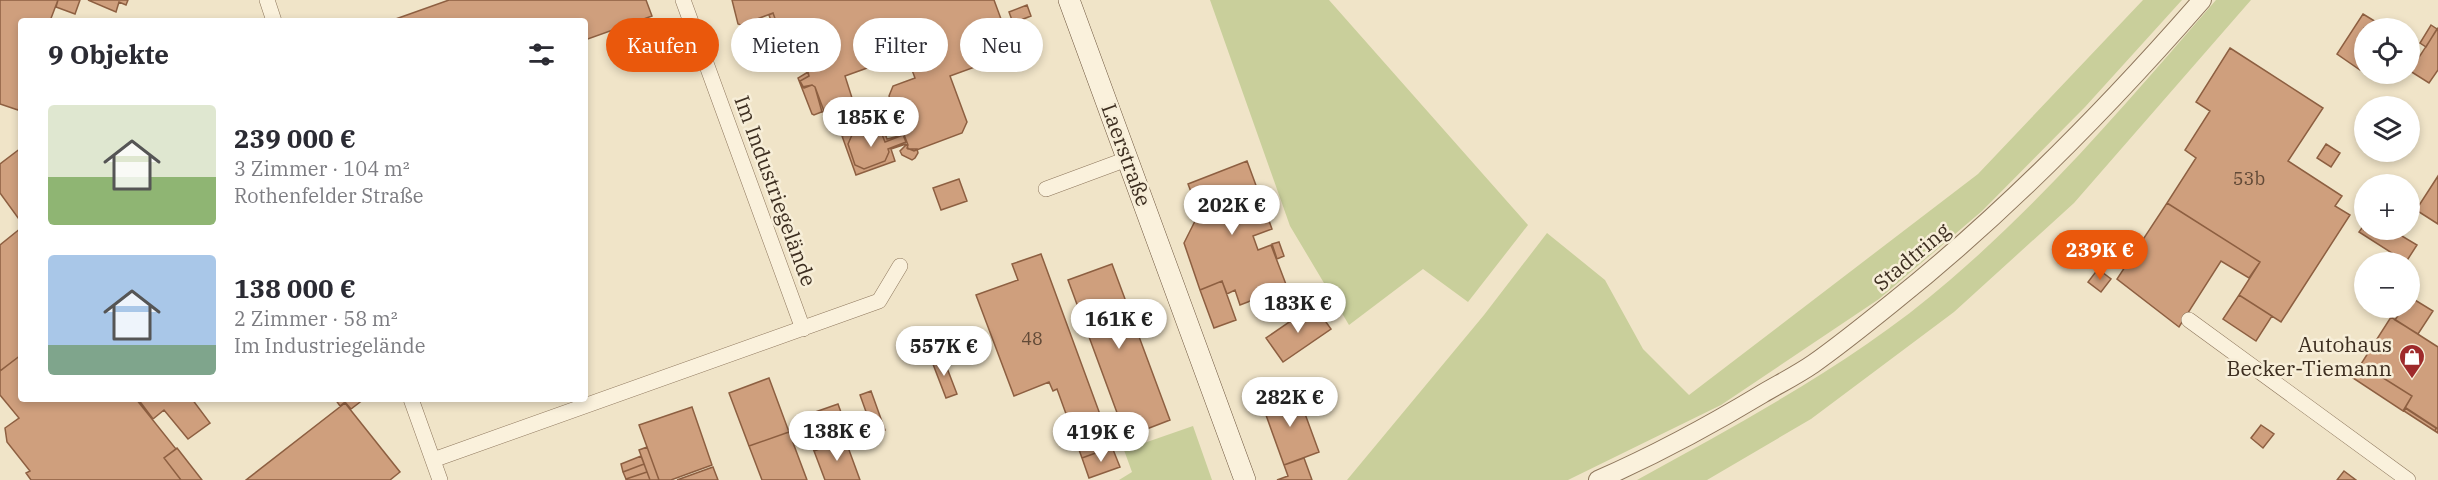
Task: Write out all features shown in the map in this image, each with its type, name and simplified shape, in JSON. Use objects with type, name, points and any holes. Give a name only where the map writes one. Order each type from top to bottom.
[{"type":"main road","name":"Laerstraße","points":[[1068,0],[1245,480]]},
{"type":"street","points":[[267,0],[273,18]]},
{"type":"street","name":"Im Industriegelände","points":[[683,0],[803,328]]},
{"type":"street","name":"Stadtring","points":[[1598,480],[1651,457],[1726,416],[1812,364],[1873,318],[1946,259],[2028,184],[2170,37],[2202,0]]},
{"type":"street","points":[[1046,189],[1127,159]]},
{"type":"street","points":[[433,460],[879,302],[900,266]]},
{"type":"street","points":[[2189,320],[2408,480]]},
{"type":"street","points":[[412,402],[440,480]]},
{"type":"green space","points":[[1210,0],[1329,0],[1528,225],[1468,302],[1423,269],[1349,325],[1290,226]]},
{"type":"green space","points":[[2143,0],[2182,0],[2085,107],[1982,211],[1879,299],[1721,405],[1568,480],[1347,480],[1484,315],[1547,233],[1605,280],[1643,349],[1689,395],[1978,174]]},
{"type":"green space","points":[[2216,0],[2251,0],[2074,203],[1954,312],[1811,419],[1707,480],[1637,480],[1759,412],[1839,363],[1877,337],[1950,280],[2055,180],[2121,109]]},
{"type":"green space","points":[[1193,426],[1212,480],[1119,480],[1132,472],[1124,450]]},
{"type":"building","points":[[0,0],[58,0],[51,18],[18,18],[18,110],[0,104]]},
{"type":"building","points":[[58,0],[80,0],[75,14],[56,7]]},
{"type":"building","points":[[88,0],[128,0],[126,5],[119,2],[116,12]]},
{"type":"building","points":[[449,0],[646,0],[652,16],[606,18],[606,32],[588,39],[588,18],[398,18]]},
{"type":"building","points":[[732,0],[994,0],[1001,18],[960,18],[961,72],[950,76],[967,122],[962,133],[914,151],[907,148],[908,145],[889,96],[893,86],[915,78],[913,72],[948,72],[948,18],[853,18],[853,72],[856,72],[845,76],[853,101],[822,112],[815,87],[812,85],[804,88],[800,81],[809,76],[807,72],[841,72],[841,18],[775,18],[773,13],[760,18],[736,18]]},
{"type":"building","points":[[1027,5],[1031,16],[1011,18],[1009,12]]},
{"type":"building","points":[[2431,25],[2437,29],[2426,47],[2420,43]]},
{"type":"building","points":[[2354,28],[2354,66],[2337,54]]},
{"type":"building","points":[[2438,28],[2438,70],[2429,83],[2420,77],[2420,56]]},
{"type":"building","points":[[2230,48],[2323,108],[2288,161],[2342,196],[2335,206],[2350,215],[2281,322],[2239,295],[2260,262],[2167,203],[2196,158],[2185,150],[2210,111],[2196,102]]},
{"type":"building","points":[[808,72],[809,76],[800,81],[802,87],[812,85],[815,87],[824,111],[812,114],[798,78]]},
{"type":"building","points":[[881,122],[887,139],[903,135],[885,142],[881,132],[872,128],[852,135],[848,144],[855,165],[864,169],[885,161],[888,149],[906,144],[891,149],[895,161],[856,175],[842,136]]},
{"type":"building","points":[[872,128],[881,132],[885,142],[903,135],[906,142],[888,149],[885,161],[864,169],[855,165],[848,144],[852,135]]},
{"type":"building","points":[[907,144],[908,149],[917,149],[918,153],[912,160],[902,155],[900,151]]},
{"type":"building","points":[[2326,144],[2340,153],[2331,167],[2317,158]]},
{"type":"building","points":[[18,150],[18,218],[0,193],[0,164]]},
{"type":"building","points":[[1247,161],[1272,229],[1253,236],[1258,250],[1271,245],[1287,287],[1240,305],[1235,290],[1227,294],[1222,281],[1200,290],[1184,243],[1199,213],[1188,184]]},
{"type":"building","points":[[2438,176],[2438,224],[2420,213],[2420,204]]},
{"type":"building","points":[[959,179],[967,201],[941,210],[933,188]]},
{"type":"building","points":[[2167,203],[2260,262],[2249,278],[2221,261],[2179,327],[2117,279]]},
{"type":"building","points":[[18,230],[18,357],[0,371],[0,245]]},
{"type":"building","points":[[2372,240],[2409,240],[2417,245],[2412,252],[2390,252]]},
{"type":"building","points":[[1279,242],[1284,256],[1277,259],[1272,244]]},
{"type":"building","points":[[1041,254],[1112,447],[1082,458],[1057,389],[1053,391],[1049,382],[1014,396],[976,295],[1018,280],[1012,264]]},
{"type":"building","points":[[1112,264],[1170,420],[1126,437],[1068,280]]},
{"type":"building","points":[[2098,269],[2111,279],[2101,292],[2088,282]]},
{"type":"building","points":[[1222,281],[1236,320],[1214,328],[1200,290]]},
{"type":"building","points":[[2239,295],[2272,316],[2256,341],[2223,319]]},
{"type":"building","points":[[2420,303],[2433,311],[2418,334],[2395,320],[2396,318],[2420,318]]},
{"type":"building","points":[[1314,305],[1331,329],[1283,362],[1266,338]]},
{"type":"building","name":"Autohaus Becker-Tiemann","points":[[2390,318],[2438,347],[2438,433],[2435,431],[2436,428],[2405,408],[2412,396],[2361,364]]},
{"type":"building","points":[[942,355],[957,394],[946,398],[931,359]]},
{"type":"building","points":[[18,357],[18,402],[138,402],[176,449],[164,458],[181,480],[31,480],[26,473],[30,471],[7,442],[5,428],[19,418],[0,395],[0,371]]},
{"type":"building","points":[[2361,364],[2412,396],[2403,411],[2353,378]]},
{"type":"building","points":[[769,378],[789,432],[749,446],[729,393]]},
{"type":"building","points":[[871,391],[885,430],[874,434],[860,395]]},
{"type":"building","points":[[1297,392],[1319,452],[1284,465],[1262,404]]},
{"type":"building","points":[[140,402],[194,402],[210,423],[188,439],[164,410],[153,419]]},
{"type":"building","points":[[345,402],[360,402],[351,409]]},
{"type":"building","points":[[345,403],[400,472],[390,480],[246,480]]},
{"type":"building","points":[[838,404],[850,437],[814,451],[801,417]]},
{"type":"building","points":[[692,407],[712,465],[671,480],[659,480],[639,425]]},
{"type":"building","points":[[2406,408],[2438,429],[2438,433],[2404,411]]},
{"type":"building","points":[[2261,425],[2274,434],[2263,448],[2251,438]]},
{"type":"building","points":[[789,432],[807,480],[762,480],[749,446]]},
{"type":"building","points":[[845,439],[860,480],[825,480],[814,451]]},
{"type":"building","points":[[647,447],[659,480],[650,480],[639,450]]},
{"type":"building","points":[[1112,447],[1120,467],[1089,478],[1082,458]]},
{"type":"building","points":[[177,448],[202,480],[181,480],[164,458]]},
{"type":"building","points":[[641,456],[644,464],[623,472],[621,464]]},
{"type":"building","points":[[1304,458],[1312,480],[1277,480],[1288,476],[1284,465]]},
{"type":"building","points":[[644,464],[647,472],[626,479],[623,472]]},
{"type":"building","points":[[713,467],[718,480],[677,480]]},
{"type":"building","points":[[2344,471],[2356,480],[2337,480]]},
{"type":"building","points":[[647,472],[650,480],[626,480],[626,479]]},
{"type":"place","name":"Autohaus Becker-Tiemann","points":[[2412,380]]}]
